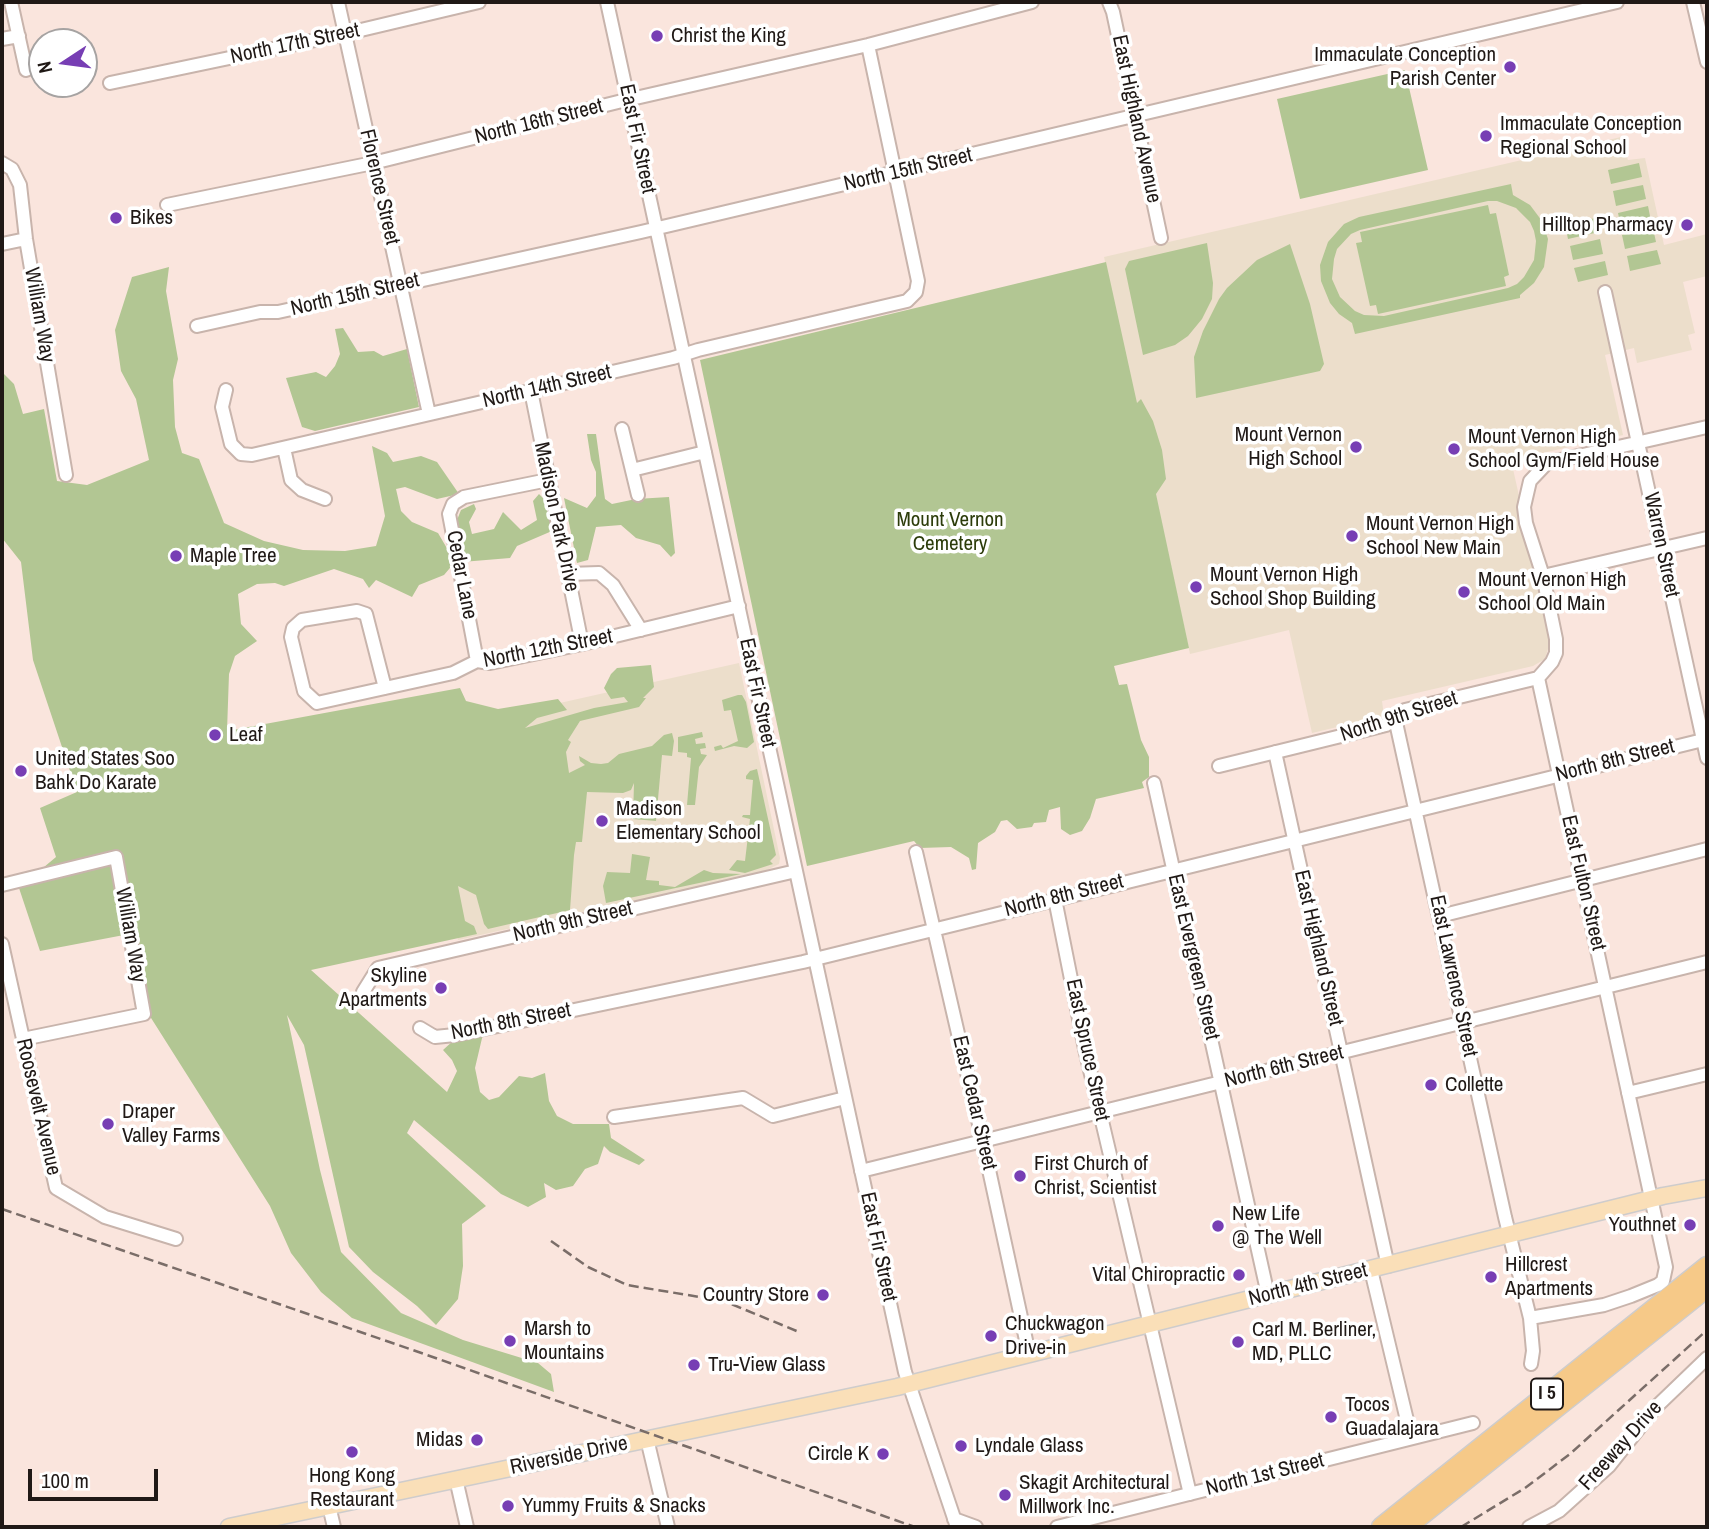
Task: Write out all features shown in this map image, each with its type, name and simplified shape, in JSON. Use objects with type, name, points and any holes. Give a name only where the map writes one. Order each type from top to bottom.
[{"type":"highway","name":"I 5","points":[[1384,1525],[1707,1266]]},
{"type":"highway","name":"I 5","points":[[1407,1527],[1707,1288]]},
{"type":"main road","name":"North 4th Street","points":[[909,1384],[1707,1188]]},
{"type":"main road","name":"Riverside Drive","points":[[229,1527],[909,1384]]},
{"type":"street","points":[[11,2],[26,70]]},
{"type":"street","name":"Florence Street","points":[[338,2],[429,414]]},
{"type":"street","name":"North 17th Street","points":[[110,83],[344,34],[479,2]]},
{"type":"street","name":"East Fir Street","points":[[607,2],[909,1384],[956,1523]]},
{"type":"street","name":"North 16th Street","points":[[167,205],[373,163],[628,100],[868,45],[1032,2]]},
{"type":"street","name":"East Highland Avenue","points":[[1109,2],[1161,238]]},
{"type":"street","name":"North 15th Street","points":[[197,326],[260,312],[278,312],[656,228],[1617,2]]},
{"type":"street","points":[[1693,2],[1707,62]]},
{"type":"street","points":[[2,39],[19,36]]},
{"type":"street","points":[[868,45],[896,173]]},
{"type":"street","name":"William Way","points":[[2,163],[12,169],[19,186],[66,475]]},
{"type":"street","name":"North 14th Street","points":[[226,390],[222,407],[231,444],[242,454],[252,456],[907,301],[916,292],[918,281],[896,173]]},
{"type":"street","points":[[2,244],[26,239]]},
{"type":"street","name":"Warren Street","points":[[1605,292],[1705,739],[1707,758]]},
{"type":"street","name":"Madison Park Drive","points":[[531,391],[583,644]]},
{"type":"street","points":[[1538,678],[1556,653],[1556,639],[1543,576],[1526,523],[1524,507],[1530,481],[1539,468],[1552,461],[1707,427]]},
{"type":"street","points":[[622,429],[638,495]]},
{"type":"street","points":[[284,448],[291,480],[302,490],[325,499]]},
{"type":"street","points":[[632,470],[705,452]]},
{"type":"street","name":"Cedar Lane","points":[[477,661],[449,514],[453,504],[464,497],[548,480]]},
{"type":"street","points":[[1543,576],[1707,538]]},
{"type":"street","points":[[568,573],[599,573],[613,584],[641,630]]},
{"type":"street","name":"North 12th Street","points":[[386,688],[366,614],[357,611],[302,620],[293,628],[291,637],[304,691],[317,704],[453,673],[477,661],[490,663],[583,644],[739,606]]},
{"type":"street","name":"North 9th Street","points":[[1219,766],[1385,725],[1405,710],[1538,678]]},
{"type":"street","name":"East Fulton Street","points":[[1530,1318],[1604,1305],[1658,1285],[1663,1281],[1666,1267],[1538,678]]},
{"type":"street","name":"East Lawrence Street","points":[[1395,718],[1509,1235],[1530,1318],[1534,1351],[1531,1364]]},
{"type":"street","name":"North 8th Street","points":[[420,1028],[435,1037],[455,1035],[815,959],[1705,739]]},
{"type":"street","name":"East Highland Street","points":[[1275,752],[1388,1266]]},
{"type":"street","name":"East Evergreen Street","points":[[1154,783],[1268,1295]]},
{"type":"street","points":[[1440,916],[1707,849]]},
{"type":"street","name":"East Cedar Street","points":[[916,852],[1029,1354]]},
{"type":"street","name":"William Way","points":[[2,885],[116,857],[144,1014],[23,1039]]},
{"type":"street","name":"North 9th Street","points":[[363,992],[377,968],[796,871]]},
{"type":"street","name":"East Spruce Street","points":[[1055,899],[1100,1112],[1190,1494]]},
{"type":"street","name":"Roosevelt Avenue","points":[[2,944],[56,1188],[105,1217],[176,1239]]},
{"type":"street","name":"North 6th Street","points":[[861,1171],[1707,962]]},
{"type":"street","points":[[1628,1093],[1707,1074]]},
{"type":"street","points":[[614,1116],[743,1098],[773,1116],[845,1098]]},
{"type":"street","points":[[1371,1270],[1411,1437]]},
{"type":"street","name":"Freeway Drive","points":[[1529,1527],[1559,1511],[1609,1466],[1655,1408],[1707,1358]]},
{"type":"street","name":"North 1st Street","points":[[1058,1527],[1473,1423]]},
{"type":"street","points":[[647,1439],[668,1527]]},
{"type":"street","points":[[456,1479],[467,1527]]},
{"type":"street","points":[[329,1506],[334,1527]]},
{"type":"street","points":[[956,1523],[976,1527]]},
{"type":"shaded area","name":"Mount Vernon High School","points":[[1621,137],[1628,160],[1645,158],[1664,245],[1707,234],[1707,276],[1683,282],[1695,333],[1688,335],[1692,350],[1637,363],[1634,348],[1605,355],[1623,435],[1511,460],[1551,639],[1545,659],[1533,666],[1382,701],[1384,716],[1312,733],[1289,630],[1190,654],[1104,257]]},
{"type":"shaded area","name":"Madison Elementary School","points":[[739,663],[780,858],[779,864],[763,872],[458,940],[424,785],[470,723]]},
{"type":"green space","points":[[1405,70],[1428,170],[1300,199],[1277,99]]},
{"type":"green space","points":[[1639,163],[1642,177],[1611,184],[1608,170]]},
{"type":"green space","points":[[1511,184],[1513,195],[1530,205],[1542,221],[1548,239],[1544,267],[1520,298],[1355,334],[1352,323],[1330,303],[1321,281],[1320,265],[1328,242],[1344,224],[1359,217]],"holes":[[[1497,201],[1516,208],[1530,222],[1534,231],[1534,260],[1517,284],[1384,316],[1364,315],[1355,311],[1340,297],[1332,279],[1334,259],[1337,249],[1351,234]]]},
{"type":"green space","points":[[1643,185],[1646,199],[1616,206],[1613,191]]},
{"type":"green space","points":[[1488,205],[1490,214],[1496,213],[1509,275],[1504,277],[1506,286],[1378,314],[1376,305],[1370,306],[1356,243],[1362,242],[1360,232]]},
{"type":"green space","points":[[1648,206],[1651,221],[1621,227],[1618,213]]},
{"type":"green space","points":[[1596,218],[1599,232],[1568,239],[1565,224]]},
{"type":"green space","points":[[1653,228],[1656,242],[1625,249],[1622,235]]},
{"type":"green space","points":[[1600,239],[1603,254],[1573,260],[1570,246]]},
{"type":"green space","points":[[1207,243],[1213,283],[1212,299],[1202,319],[1188,336],[1175,345],[1143,355],[1125,269],[1129,261]]},
{"type":"green space","points":[[1290,244],[1310,304],[1324,364],[1320,371],[1196,398],[1194,357],[1219,299],[1257,260]]},
{"type":"green space","points":[[1657,250],[1661,264],[1630,271],[1627,256]]},
{"type":"green space","points":[[1605,261],[1608,275],[1578,282],[1574,268]]},
{"type":"green space","name":"Mount Vernon Cemetery","points":[[1106,262],[1137,403],[1141,399],[1153,421],[1162,450],[1166,479],[1156,494],[1189,648],[1114,666],[1119,685],[1127,684],[1141,740],[1149,757],[1149,777],[1142,782],[1144,788],[1096,799],[1090,818],[1082,831],[1070,835],[1061,829],[1060,807],[1049,810],[1046,822],[1034,823],[1032,827],[1017,829],[1007,820],[1001,821],[995,832],[978,843],[976,869],[972,870],[969,858],[951,847],[920,848],[914,841],[807,866],[700,360]]},
{"type":"green space","points":[[169,267],[166,291],[178,359],[173,380],[175,427],[182,453],[199,459],[224,523],[264,541],[303,550],[345,551],[376,546],[385,516],[372,446],[387,453],[393,462],[421,456],[437,462],[459,494],[437,499],[405,487],[396,489],[401,511],[412,522],[438,533],[455,562],[444,575],[419,585],[412,597],[376,580],[369,588],[363,579],[334,569],[284,586],[275,583],[257,584],[238,594],[241,624],[257,641],[235,656],[229,674],[227,731],[460,688],[466,701],[498,709],[558,699],[567,710],[537,718],[525,728],[594,708],[628,702],[624,697],[611,699],[604,688],[611,674],[617,668],[651,665],[654,687],[643,698],[646,698],[639,707],[580,721],[568,740],[571,742],[566,752],[569,773],[585,765],[579,756],[591,763],[608,763],[619,754],[652,746],[664,735],[672,733],[674,741],[672,756],[662,755],[656,821],[633,819],[634,783],[631,790],[623,793],[587,792],[582,842],[576,842],[574,855],[570,910],[488,929],[484,924],[476,895],[458,886],[465,921],[474,926],[477,934],[311,970],[447,1092],[457,1071],[443,1050],[454,1040],[483,1034],[475,1068],[480,1092],[489,1100],[499,1097],[519,1076],[532,1078],[545,1073],[549,1101],[557,1116],[573,1124],[609,1124],[611,1138],[645,1160],[639,1165],[610,1152],[604,1146],[598,1164],[585,1169],[573,1186],[556,1190],[544,1183],[546,1197],[528,1207],[501,1194],[414,1120],[407,1133],[486,1206],[462,1224],[463,1266],[458,1299],[436,1325],[417,1306],[373,1272],[349,1247],[304,1045],[287,1015],[320,1170],[341,1252],[401,1313],[463,1340],[538,1363],[551,1374],[554,1392],[352,1318],[321,1292],[291,1253],[270,1206],[146,1010],[124,935],[40,951],[19,888],[56,857],[40,808],[77,792],[33,660],[21,562],[2,538],[2,372],[14,384],[23,414],[44,409],[57,481],[87,485],[149,460],[136,399],[121,371],[115,330],[132,277]]},
{"type":"green space","points":[[343,328],[358,352],[374,351],[383,356],[407,349],[419,407],[315,431],[302,427],[286,378],[316,372],[326,377],[340,354],[335,329]]},
{"type":"green space","points":[[587,434],[596,434],[605,499],[612,504],[669,497],[675,553],[671,557],[660,545],[636,538],[621,525],[596,527],[588,560],[577,563],[564,498],[587,508],[596,496],[596,472]]},
{"type":"green space","points":[[539,494],[546,501],[552,531],[517,546],[510,558],[462,562],[457,520],[461,510],[474,504],[476,509],[469,522],[472,534],[494,529],[503,512],[521,530],[537,520],[533,501]]},
{"type":"green space","points":[[742,695],[746,702],[754,742],[747,748],[734,746],[715,751],[714,747],[721,745],[723,748],[738,741],[731,710],[724,711],[722,700]]},
{"type":"green space","points":[[702,732],[703,737],[695,739],[696,744],[705,743],[706,748],[700,749],[701,754],[707,755],[699,767],[695,805],[687,805],[691,758],[687,757],[687,753],[678,752],[678,737]]},
{"type":"green space","points":[[757,769],[776,855],[770,861],[773,864],[745,873],[729,870],[737,860],[745,861],[750,819],[742,817],[750,815],[753,780],[746,779],[746,776]]},
{"type":"green space","points":[[632,854],[650,857],[646,880],[659,881],[659,885],[675,887],[704,870],[741,874],[606,903],[603,886],[607,872],[630,873]]},
{"type":"railway","points":[[2,1209],[915,1527]]},
{"type":"railway","points":[[551,1241],[588,1267],[627,1285],[724,1301],[799,1332]]},
{"type":"railway","points":[[1461,1527],[1525,1488],[1570,1454],[1707,1330]]},
{"type":"place","name":"Christ the King","points":[[657,36]]},
{"type":"place","name":"Immaculate Conception Parish Center","points":[[1510,67]]},
{"type":"place","name":"Immaculate Conception Regional School","points":[[1486,136]]},
{"type":"place","name":"Bikes","points":[[116,218]]},
{"type":"place","name":"Hilltop Pharmacy","points":[[1687,225]]},
{"type":"place","name":"Mount Vernon High School","points":[[1356,447]]},
{"type":"place","name":"Mount Vernon High School Gym/Field House","points":[[1454,449]]},
{"type":"place","name":"Mount Vernon High School New Main","points":[[1352,536]]},
{"type":"place","name":"Maple Tree","points":[[176,556]]},
{"type":"place","name":"Mount Vernon High School Shop Building","points":[[1196,587]]},
{"type":"place","name":"Mount Vernon High School Old Main","points":[[1464,592]]},
{"type":"place","name":"Leaf","points":[[215,735]]},
{"type":"place","name":"United States Soo Bahk Do Karate","points":[[21,771]]},
{"type":"place","name":"Madison Elementary School","points":[[602,821]]},
{"type":"place","name":"Skyline Apartments","points":[[441,988]]},
{"type":"place","name":"Collette","points":[[1431,1085]]},
{"type":"place","name":"Draper Valley Farms","points":[[108,1124]]},
{"type":"place","name":"First Church of Christ, Scientist","points":[[1020,1176]]},
{"type":"place","name":"Youthnet","points":[[1690,1225]]},
{"type":"place","name":"New Life @ The Well","points":[[1218,1226]]},
{"type":"place","name":"Vital Chiropractic","points":[[1239,1275]]},
{"type":"place","name":"Hillcrest Apartments","points":[[1491,1277]]},
{"type":"place","name":"Country Store","points":[[823,1295]]},
{"type":"place","name":"Chuckwagon Drive-in","points":[[991,1336]]},
{"type":"place","name":"Marsh to Mountains","points":[[510,1341]]},
{"type":"place","name":"Carl M. Berliner, MD, PLLC","points":[[1238,1342]]},
{"type":"place","name":"Tru-View Glass","points":[[694,1365]]},
{"type":"place","name":"Tocos Guadalajara","points":[[1331,1417]]},
{"type":"place","name":"Midas","points":[[477,1440]]},
{"type":"place","name":"Lyndale Glass","points":[[961,1446]]},
{"type":"place","name":"Hong Kong Restaurant","points":[[352,1452]]},
{"type":"place","name":"Circle K","points":[[883,1454]]},
{"type":"place","name":"Skagit Architectural Millwork Inc.","points":[[1005,1495]]},
{"type":"place","name":"Yummy Fruits & Snacks","points":[[508,1506]]}]
